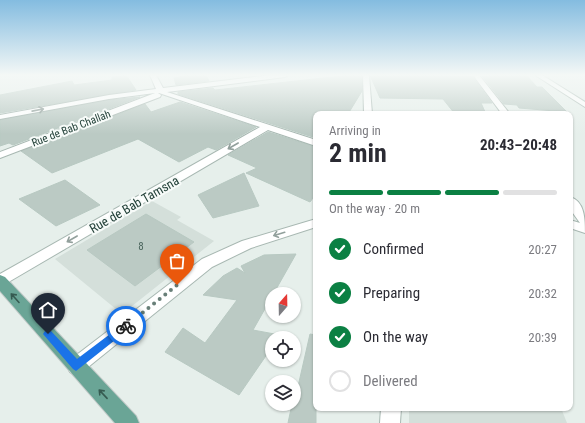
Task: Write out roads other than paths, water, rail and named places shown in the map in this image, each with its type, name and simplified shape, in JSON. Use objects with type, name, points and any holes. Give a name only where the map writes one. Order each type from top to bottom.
[{"type":"main road","points":[[0,281],[129,423]]},
{"type":"street","points":[[0,117],[85,101],[139,95]]},
{"type":"street","name":"Rue de Bab Challah","points":[[0,155],[155,95]]},
{"type":"street","points":[[170,95],[313,142]]},
{"type":"street","points":[[367,95],[368,111]]},
{"type":"street","points":[[491,95],[504,111]]},
{"type":"street","points":[[569,95],[585,105]]},
{"type":"street","name":"Rue de Bab Tamsna","points":[[0,281],[267,127]]},
{"type":"street","points":[[573,204],[585,221]]},
{"type":"street","points":[[76,366],[189,275],[219,255],[244,245],[313,224]]},
{"type":"street","points":[[573,225],[585,229]]},
{"type":"street","points":[[390,423],[391,411]]}]
